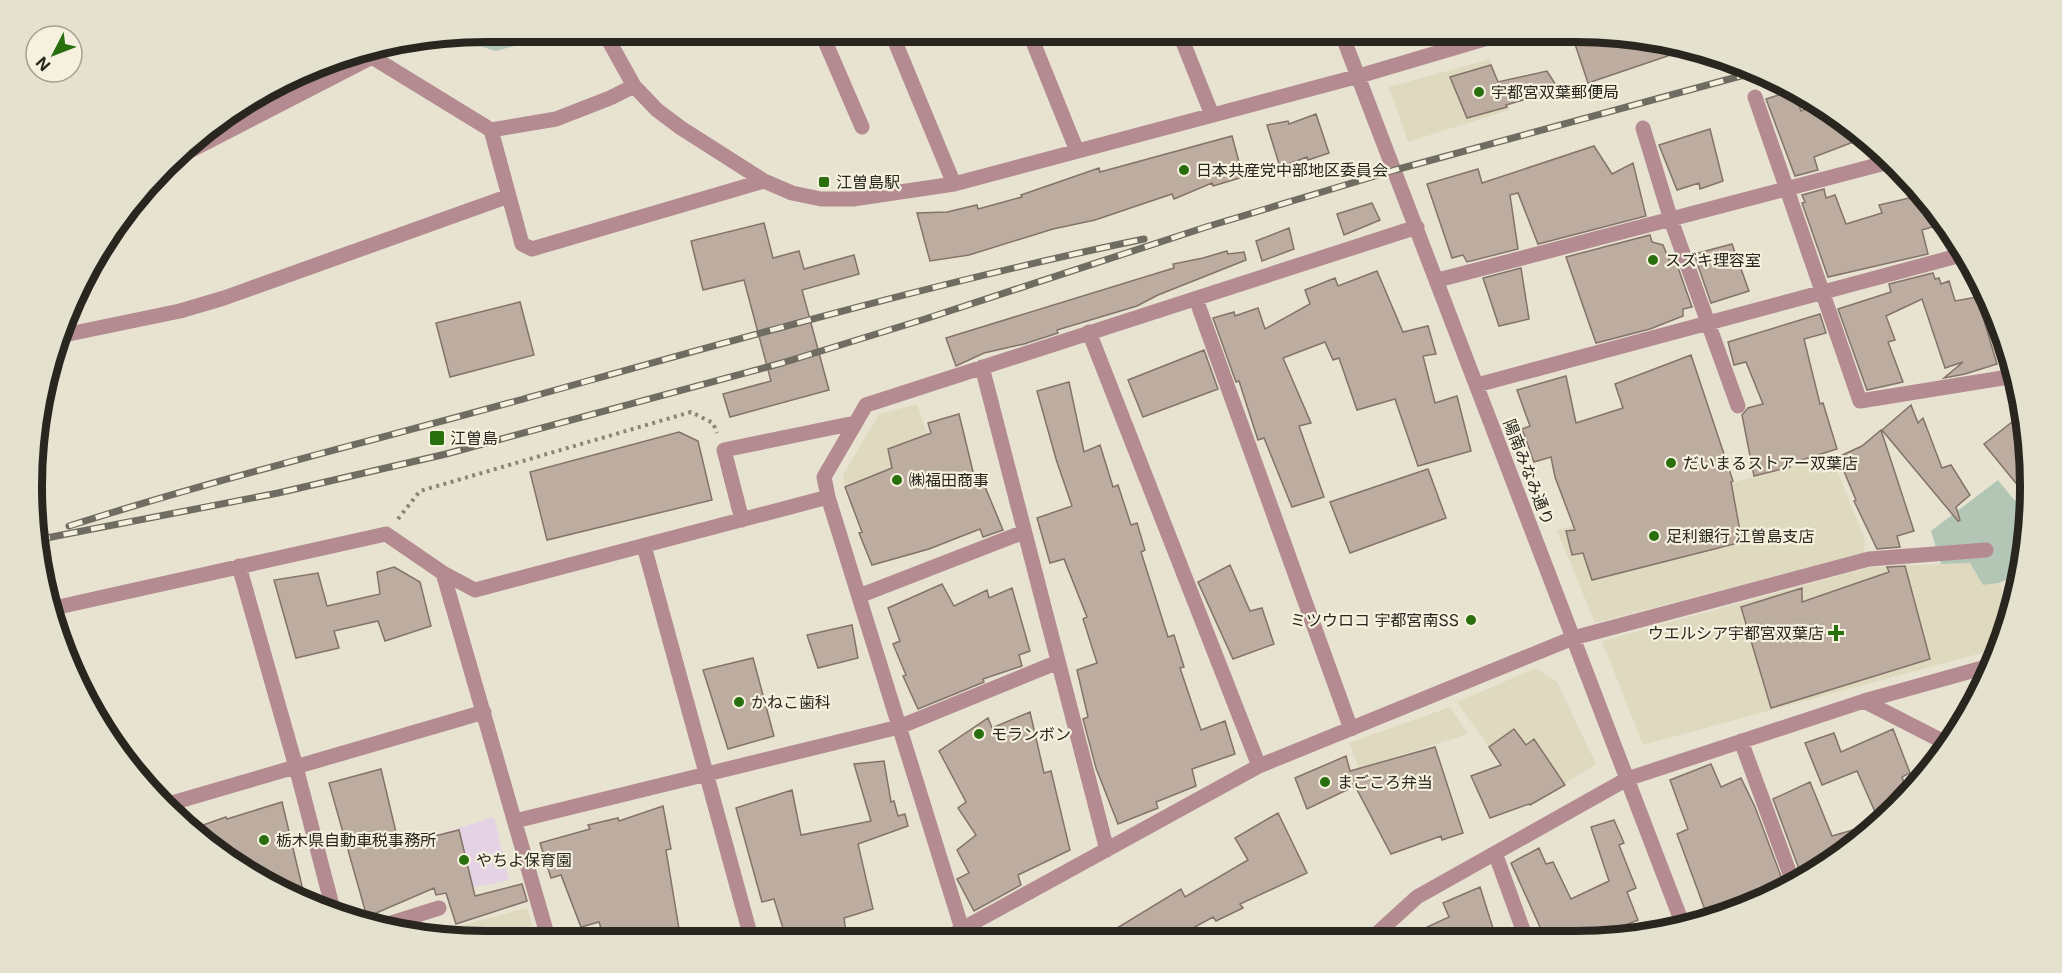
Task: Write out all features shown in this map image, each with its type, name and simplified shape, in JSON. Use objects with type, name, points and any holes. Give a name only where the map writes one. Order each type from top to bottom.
[{"type":"street","points":[[610,42],[634,86],[657,110],[681,128],[764,181],[792,193],[821,199],[853,199],[954,184],[1359,76],[1474,42]]},
{"type":"street","points":[[825,42],[862,127]]},
{"type":"street","points":[[895,42],[954,184]]},
{"type":"street","points":[[1033,42],[1077,151]]},
{"type":"street","points":[[1183,42],[1212,115]]},
{"type":"street","name":"陽南みなみ通り","points":[[1345,42],[1418,227],[1680,918]]},
{"type":"street","points":[[375,56],[491,130],[556,119],[634,86]]},
{"type":"street","points":[[210,139],[355,62]]},
{"type":"street","points":[[1755,97],[1860,401],[2006,377]]},
{"type":"street","points":[[1643,128],[1671,220],[1738,406]]},
{"type":"street","points":[[491,130],[522,244],[532,249],[764,181]]},
{"type":"street","points":[[1438,280],[1882,164]]},
{"type":"street","points":[[70,334],[180,311],[224,298],[509,196]]},
{"type":"street","points":[[961,931],[828,498],[824,477],[866,405],[1418,227]]},
{"type":"street","points":[[1477,385],[1955,257]]},
{"type":"street","points":[[1196,299],[1351,729]]},
{"type":"street","points":[[1089,332],[1259,766]]},
{"type":"street","points":[[982,368],[1107,850]]},
{"type":"street","points":[[742,520],[724,450],[855,423]]},
{"type":"street","points":[[59,607],[387,534],[443,573],[475,590],[828,498]]},
{"type":"street","points":[[859,596],[1024,532]]},
{"type":"street","points":[[644,546],[749,931]]},
{"type":"street","points":[[967,931],[1259,766],[1573,638],[1869,559],[1986,550]]},
{"type":"street","points":[[239,566],[296,767],[331,902]]},
{"type":"street","points":[[443,573],[546,931]]},
{"type":"street","points":[[516,821],[899,727],[1058,662]]},
{"type":"street","points":[[1382,931],[1417,897],[1627,779],[1864,701],[1981,669]]},
{"type":"street","points":[[1864,701],[1940,740]]},
{"type":"street","points":[[174,803],[484,712]]},
{"type":"street","points":[[1742,741],[1790,875]]},
{"type":"street","points":[[1495,853],[1523,931]]},
{"type":"street","points":[[397,921],[439,909]]},
{"type":"path","points":[[387,534],[420,492],[691,412],[712,423],[724,450]]},
{"type":"shaded area","points":[[1490,59],[1509,110],[1408,142],[1389,87]]},
{"type":"shaded area","points":[[917,404],[947,492],[845,487],[843,475],[879,414]]},
{"type":"shaded area","points":[[1831,456],[1865,540],[1864,553],[1595,623],[1557,530]]},
{"type":"shaded area","points":[[1970,563],[1983,585],[1999,583],[2005,600],[1988,651],[1643,745],[1602,641],[1871,567]]},
{"type":"shaded area","points":[[1536,668],[1557,682],[1596,764],[1530,805],[1457,702]]},
{"type":"shaded area","points":[[1450,707],[1468,734],[1359,768],[1349,743]]},
{"type":"shaded area","name":"やちよ保育園","points":[[494,817],[509,880],[436,895],[417,841]]},
{"type":"shaded area","points":[[527,908],[534,931],[486,931],[448,929]]},
{"type":"shaded area","points":[[1656,920],[1657,923],[1640,926]]},
{"type":"green space","points":[[530,42],[495,51],[470,43]]},
{"type":"green space","points":[[1998,480],[2015,501],[2020,498],[2016,545],[2010,578],[1999,583],[1983,585],[1970,563],[1941,564],[1931,531]]},
{"type":"building","points":[[1605,43],[1675,54],[1588,83],[1575,44]]},
{"type":"building","name":"宇都宮双葉郵便局","points":[[1491,65],[1498,82],[1547,71],[1559,90],[1467,118],[1450,77]]},
{"type":"building","points":[[1783,94],[1798,102],[1801,111],[1808,108],[1855,141],[1814,157],[1818,170],[1795,176],[1766,99]]},
{"type":"building","points":[[1316,114],[1329,153],[1308,160],[1307,157],[1280,167],[1267,125],[1288,121],[1289,124]]},
{"type":"building","points":[[1710,129],[1723,181],[1700,189],[1699,183],[1677,190],[1659,145]]},
{"type":"building","points":[[1232,136],[1243,177],[1213,186],[1212,183],[1174,199],[1172,194],[1095,220],[1053,229],[969,255],[930,261],[917,213],[947,212],[977,205],[978,209],[1022,197],[1021,195],[1099,168],[1100,172]]},
{"type":"building","points":[[1594,146],[1612,174],[1633,163],[1646,216],[1538,244],[1518,193],[1510,195],[1518,249],[1467,262],[1463,255],[1452,258],[1427,184],[1478,169],[1482,183]]},
{"type":"building","points":[[1824,189],[1826,198],[1835,195],[1846,224],[1882,213],[1879,205],[1913,197],[1935,226],[1922,230],[1928,254],[1828,277],[1802,203],[1805,202],[1802,195]]},
{"type":"building","points":[[1372,203],[1380,220],[1344,235],[1337,214]]},
{"type":"building","points":[[764,223],[773,258],[799,251],[804,269],[854,255],[859,274],[802,290],[829,390],[730,417],[723,394],[771,381],[744,280],[703,290],[691,241]]},
{"type":"building","points":[[1289,228],[1294,249],[1262,261],[1256,241]]},
{"type":"building","points":[[1650,235],[1652,242],[1663,245],[1669,260],[1675,259],[1692,307],[1683,309],[1683,316],[1650,329],[1596,343],[1566,257]]},
{"type":"building","points":[[1732,244],[1749,291],[1711,303],[1694,254]]},
{"type":"building","points":[[1227,251],[1228,254],[1244,252],[1246,260],[1158,295],[1137,306],[1057,330],[1058,333],[1024,344],[984,353],[956,366],[946,338],[1174,268],[1173,264]]},
{"type":"building","points":[[1521,268],[1529,319],[1499,326],[1483,278]]},
{"type":"building","points":[[1377,271],[1403,332],[1428,326],[1436,354],[1423,356],[1435,403],[1457,396],[1471,451],[1418,466],[1395,399],[1357,410],[1339,358],[1333,360],[1325,342],[1283,358],[1311,423],[1299,426],[1324,497],[1292,507],[1264,438],[1258,440],[1239,381],[1236,382],[1213,318],[1234,312],[1235,316],[1258,308],[1265,329],[1310,304],[1305,290],[1335,278],[1338,286]]},
{"type":"building","points":[[1933,273],[1935,279],[1939,278],[1941,284],[1949,281],[1955,301],[1977,297],[1997,364],[1944,378],[1963,362],[1945,368],[1922,299],[1886,316],[1895,340],[1888,342],[1903,382],[1867,390],[1838,309],[1891,292],[1889,284]]},
{"type":"building","points":[[520,302],[534,355],[450,377],[436,323]]},
{"type":"building","points":[[1820,314],[1826,333],[1804,339],[1820,404],[1823,403],[1837,449],[1789,464],[1790,467],[1754,476],[1742,415],[1748,408],[1763,404],[1746,362],[1734,365],[1728,342]]},
{"type":"building","points":[[1204,350],[1218,389],[1143,417],[1128,380]]},
{"type":"building","points":[[1691,355],[1733,481],[1731,482],[1742,542],[1592,580],[1583,553],[1572,555],[1566,531],[1575,530],[1555,477],[1551,457],[1534,462],[1522,429],[1530,426],[1517,390],[1566,376],[1576,423],[1623,408],[1615,384]]},
{"type":"building","points":[[1069,382],[1084,452],[1100,445],[1113,487],[1118,485],[1131,525],[1137,523],[1145,550],[1141,552],[1168,637],[1174,635],[1184,667],[1180,668],[1201,730],[1225,721],[1235,754],[1192,769],[1196,786],[1156,802],[1158,808],[1118,824],[1096,768],[1083,719],[1088,717],[1077,670],[1097,663],[1083,619],[1087,617],[1064,559],[1050,563],[1037,518],[1072,506],[1037,391]]},
{"type":"building","points":[[1911,405],[1918,423],[1923,418],[1942,468],[1951,465],[1970,495],[1956,507],[1960,520],[1958,521],[1882,430]]},
{"type":"building","points":[[959,414],[976,484],[983,482],[1003,530],[983,537],[980,529],[929,549],[872,565],[859,533],[862,532],[845,487],[892,468],[888,449],[931,433],[928,423]]},
{"type":"building","points":[[2012,422],[2016,427],[2020,488],[1984,444]]},
{"type":"building","points":[[1881,430],[1914,531],[1897,536],[1900,547],[1877,549],[1854,501],[1856,500],[1838,457],[1862,446]]},
{"type":"building","points":[[679,432],[698,441],[712,500],[547,540],[530,472]]},
{"type":"building","points":[[1428,469],[1446,518],[1350,553],[1330,502]]},
{"type":"building","points":[[1230,565],[1250,611],[1262,608],[1274,644],[1233,659],[1198,582]]},
{"type":"building","name":"ウエルシア宇都宮双葉店","points":[[1905,566],[1930,659],[1771,708],[1741,607],[1802,588],[1802,602],[1889,572],[1887,567]]},
{"type":"building","points":[[394,567],[420,582],[431,626],[385,641],[378,621],[334,631],[339,648],[296,658],[274,580],[318,573],[327,606],[380,594],[377,572]]},
{"type":"building","points":[[942,584],[954,606],[987,590],[989,598],[1012,588],[1030,651],[1019,655],[1022,666],[983,679],[984,682],[918,709],[903,676],[906,675],[893,644],[900,641],[888,608]]},
{"type":"building","points":[[852,625],[858,658],[818,668],[807,635]]},
{"type":"building","name":"かねこ歯科","points":[[753,658],[774,736],[728,749],[703,670]]},
{"type":"building","points":[[1030,712],[1044,773],[1051,771],[1070,850],[1018,875],[1021,885],[974,911],[957,879],[969,873],[957,850],[976,835],[958,808],[966,802],[939,751],[988,718],[992,728]]},
{"type":"building","points":[[1514,729],[1526,745],[1534,739],[1565,785],[1530,805],[1490,818],[1471,776],[1501,765],[1489,747]]},
{"type":"building","points":[[1893,729],[1910,773],[1902,777],[1905,785],[1876,814],[1857,771],[1822,785],[1805,743],[1834,733],[1841,752]]},
{"type":"building","points":[[1435,747],[1463,833],[1442,840],[1441,836],[1391,854],[1355,786],[1307,809],[1295,778],[1346,756],[1350,771]]},
{"type":"building","points":[[884,761],[891,802],[894,801],[898,816],[905,814],[908,826],[858,844],[873,909],[844,918],[846,931],[784,931],[774,899],[762,902],[736,808],[792,790],[801,835],[871,821],[854,764]]},
{"type":"building","points":[[1711,764],[1721,787],[1741,778],[1755,807],[1782,880],[1746,897],[1705,911],[1677,834],[1688,829],[1670,780]]},
{"type":"building","points":[[381,769],[399,845],[459,830],[475,896],[522,884],[527,901],[456,924],[446,893],[436,895],[434,888],[370,916],[366,914],[329,783]]},
{"type":"building","points":[[1810,782],[1832,836],[1860,828],[1799,870],[1773,799]]},
{"type":"building","name":"栃木県自動車税事務所","points":[[282,802],[303,891],[240,856],[200,826],[226,817],[227,819]]},
{"type":"building","points":[[663,806],[671,849],[666,850],[679,931],[602,931],[599,922],[581,927],[561,875],[551,878],[540,843],[590,829],[588,825],[618,818],[619,821]]},
{"type":"building","points":[[1278,813],[1307,873],[1240,904],[1243,908],[1216,921],[1213,917],[1188,931],[1112,931],[1181,889],[1185,897],[1248,860],[1235,838]]},
{"type":"building","points":[[1614,820],[1624,843],[1619,845],[1636,888],[1627,892],[1638,920],[1616,929],[1542,931],[1511,863],[1539,848],[1546,864],[1553,862],[1571,899],[1609,881],[1591,827]]},
{"type":"building","points":[[1480,887],[1494,931],[1419,931],[1449,917],[1443,903]]},
{"type":"railway","points":[[45,538],[278,493],[446,454],[782,363],[1206,227],[1395,170],[1744,75]]},
{"type":"railway","points":[[69,526],[236,477],[828,315],[986,275],[1144,239]]},
{"type":"place","name":"宇都宮双葉郵便局","points":[[1479,92]]},
{"type":"place","name":"日本共産党中部地区委員会","points":[[1184,170]]},
{"type":"place","name":"江曽島駅","points":[[824,182]]},
{"type":"place","name":"スズキ理容室","points":[[1653,260]]},
{"type":"place","name":"江曽島","points":[[437,438]]},
{"type":"place","name":"だいまるストアー双葉店","points":[[1671,463]]},
{"type":"place","name":"㈱福田商事","points":[[897,480]]},
{"type":"place","name":"足利銀行 江曽島支店","points":[[1654,536]]},
{"type":"place","name":"ミツウロコ 宇都宮南SS","points":[[1471,620]]},
{"type":"place","name":"ウエルシア宇都宮双葉店","points":[[1836,633]]},
{"type":"place","name":"かねこ歯科","points":[[739,702]]},
{"type":"place","name":"モランボン","points":[[979,734]]},
{"type":"place","name":"まごころ弁当","points":[[1325,782]]},
{"type":"place","name":"栃木県自動車税事務所","points":[[264,840]]},
{"type":"place","name":"やちよ保育園","points":[[464,860]]}]
